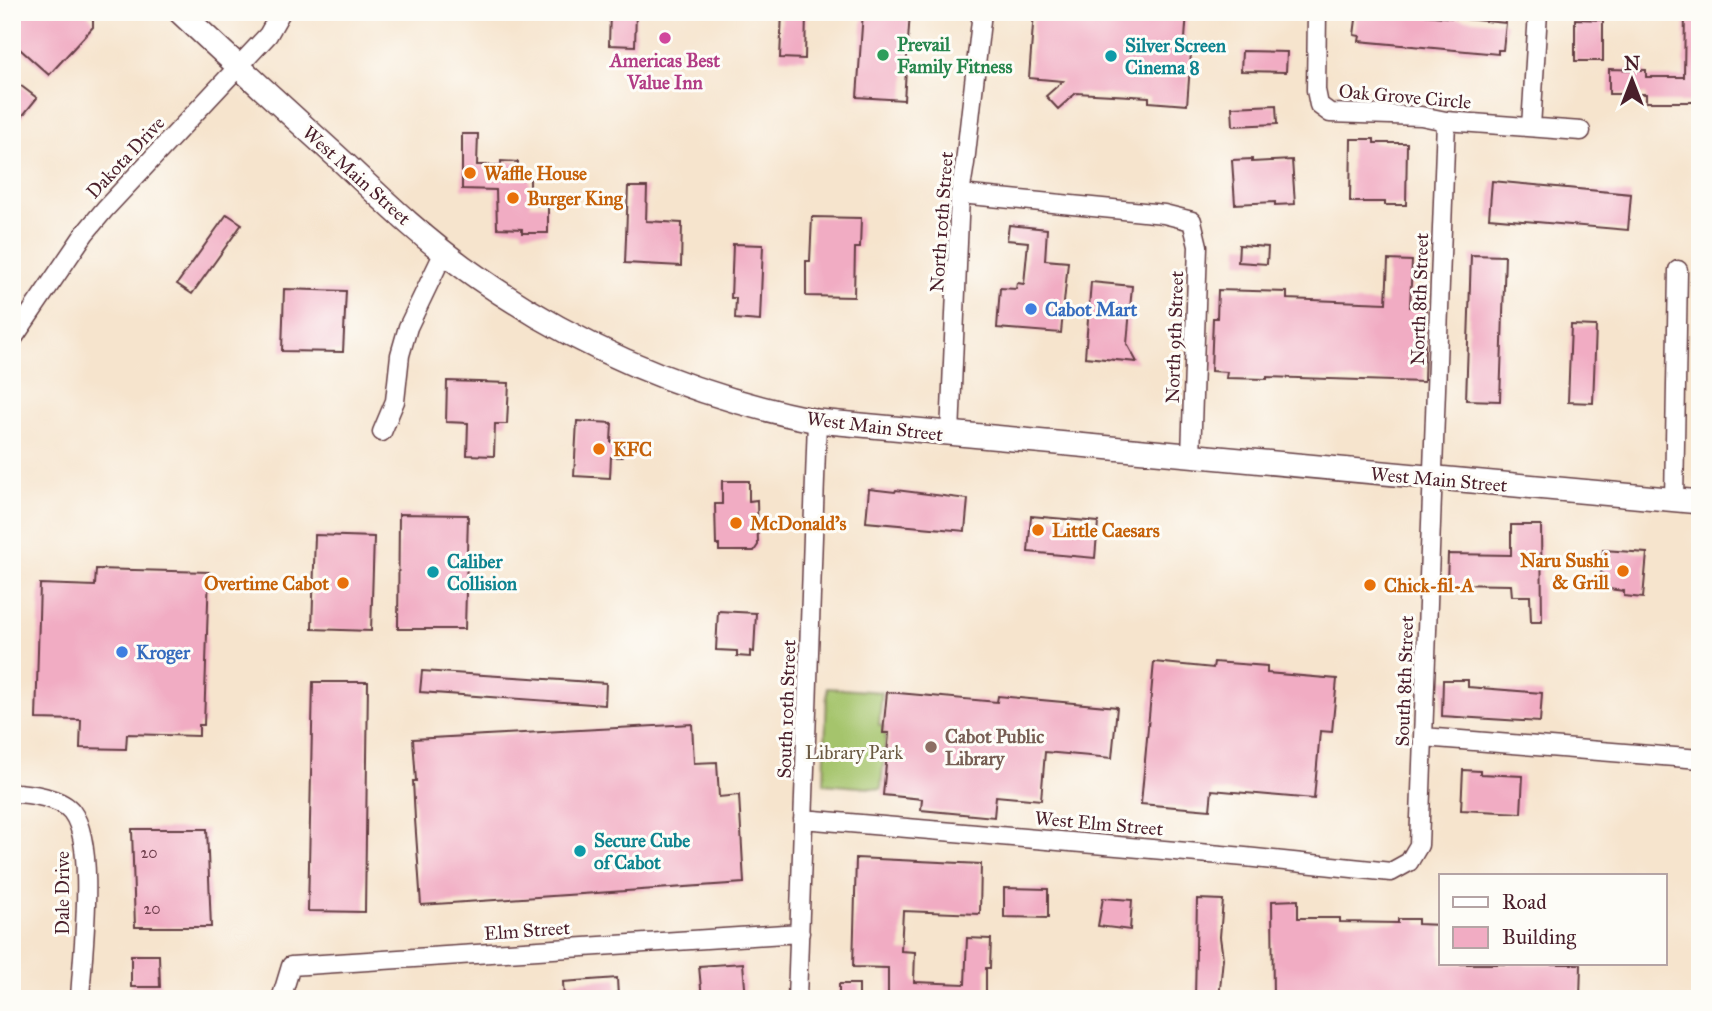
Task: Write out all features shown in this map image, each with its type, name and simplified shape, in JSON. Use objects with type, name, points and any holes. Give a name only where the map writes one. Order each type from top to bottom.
[{"type":"main road","name":"West Main Street","points":[[180,12],[444,253],[555,327],[600,350],[684,386],[726,400],[817,421],[950,435],[1700,502]]},
{"type":"street","name":"Dakota Drive","points":[[12,340],[85,233],[268,35],[281,12]]},
{"type":"street","name":"North 10th Street","points":[[950,435],[960,194],[982,12]]},
{"type":"street","name":"Oak Grove Circle","points":[[1317,12],[1316,90],[1319,105],[1330,113],[1421,116],[1446,121],[1581,131]]},
{"type":"street","points":[[1531,127],[1538,12]]},
{"type":"street","name":"North 8th Street","points":[[1432,478],[1446,121]]},
{"type":"street","name":"North 9th Street","points":[[960,194],[1164,214],[1192,222],[1198,246],[1191,456]]},
{"type":"street","points":[[382,432],[395,401],[400,355],[408,327],[444,253]]},
{"type":"street","points":[[1674,500],[1678,270]]},
{"type":"street","name":"South 10th Street","points":[[797,999],[817,421]]},
{"type":"street","name":"South 8th Street","points":[[1391,872],[1409,862],[1419,845],[1432,478]]},
{"type":"street","points":[[1423,737],[1700,759]]},
{"type":"street","name":"Dale Drive","points":[[12,793],[45,796],[72,810],[83,836],[86,875],[80,999]]},
{"type":"street","name":"West Elm Street","points":[[803,819],[1391,872]]},
{"type":"street","name":"Elm Street","points":[[281,999],[291,966],[800,933]]},
{"type":"green space","name":"Library Park","points":[[827,688],[882,692],[879,725],[883,726],[883,732],[886,733],[881,789],[824,784]]},
{"type":"building","points":[[12,12],[85,12],[93,20],[93,27],[49,75],[12,42]]},
{"type":"building","points":[[610,12],[636,12],[635,46],[609,45]]},
{"type":"building","points":[[782,12],[806,12],[805,59],[780,58]]},
{"type":"building","name":"Prevail Family Fitness","points":[[863,12],[910,12],[904,100],[857,97]]},
{"type":"building","name":"Silver Screen Cinema 8","points":[[1034,12],[1187,12],[1184,52],[1191,53],[1187,105],[1149,102],[1149,97],[1076,93],[1058,109],[1046,96],[1063,81],[1029,78]]},
{"type":"building","points":[[1357,12],[1393,12],[1506,23],[1503,50],[1498,50],[1498,54],[1359,41],[1360,36],[1354,35]]},
{"type":"building","points":[[1685,12],[1700,12],[1700,102],[1646,102],[1646,94],[1609,94],[1609,69],[1646,70],[1646,77],[1684,77]]},
{"type":"building","points":[[1575,19],[1603,20],[1603,61],[1575,61]]},
{"type":"building","points":[[1242,51],[1287,52],[1286,72],[1241,71]]},
{"type":"building","points":[[12,79],[37,98],[12,129]]},
{"type":"building","points":[[1276,105],[1277,124],[1233,126],[1232,107]]},
{"type":"building","name":"Burger King","points":[[462,134],[478,134],[477,165],[501,165],[501,161],[518,162],[518,174],[530,174],[530,205],[548,205],[548,233],[522,233],[522,229],[497,228],[496,190],[462,189]]},
{"type":"building","points":[[1351,139],[1374,139],[1374,143],[1407,143],[1406,205],[1350,202]]},
{"type":"building","points":[[1252,159],[1252,162],[1292,160],[1295,204],[1235,204],[1232,160]]},
{"type":"building","points":[[1492,181],[1631,194],[1628,230],[1489,218]]},
{"type":"building","points":[[628,187],[647,187],[646,221],[682,223],[681,266],[625,263]]},
{"type":"building","points":[[227,214],[242,224],[192,294],[177,284]]},
{"type":"building","points":[[812,217],[861,218],[860,248],[855,248],[854,297],[806,296],[806,261],[810,261]]},
{"type":"building","name":"Cabot Mart","points":[[1009,225],[1047,229],[1045,260],[1068,262],[1061,333],[997,328],[1000,288],[1016,289],[1017,283],[1024,284],[1028,242],[1007,240]]},
{"type":"building","points":[[733,244],[763,245],[760,321],[735,319],[736,298],[731,298]]},
{"type":"building","points":[[1239,245],[1268,247],[1267,264],[1238,262]]},
{"type":"building","points":[[1471,255],[1505,256],[1500,401],[1466,400]]},
{"type":"building","points":[[1388,260],[1412,261],[1410,307],[1426,308],[1424,382],[1226,378],[1227,372],[1211,371],[1213,318],[1217,318],[1218,290],[1287,292],[1287,299],[1386,303]]},
{"type":"building","points":[[1091,282],[1132,286],[1127,344],[1137,362],[1085,357]]},
{"type":"building","points":[[284,289],[346,291],[343,352],[282,351]]},
{"type":"building","points":[[1571,325],[1596,326],[1593,403],[1568,402]]},
{"type":"building","points":[[447,381],[509,383],[507,424],[495,424],[494,456],[467,455],[468,423],[446,422]]},
{"type":"building","name":"KFC","points":[[577,421],[612,423],[611,442],[623,442],[622,457],[611,457],[610,478],[574,476]]},
{"type":"building","name":"McDonald's","points":[[722,481],[749,481],[749,501],[757,500],[758,545],[754,551],[719,551],[719,545],[716,545],[715,504],[722,504]]},
{"type":"building","points":[[869,489],[968,499],[965,531],[866,522]]},
{"type":"building","name":"Caliber Collision","points":[[399,514],[468,515],[465,629],[398,629]]},
{"type":"building","points":[[1031,516],[1098,522],[1095,558],[1028,552]]},
{"type":"building","points":[[1511,525],[1541,525],[1542,622],[1531,622],[1530,596],[1512,596],[1511,585],[1447,584],[1448,554],[1511,555]]},
{"type":"building","name":"Overtime Cabot","points":[[315,535],[374,537],[371,631],[312,629]]},
{"type":"building","name":"Naru Sushi & Grill","points":[[1603,550],[1647,553],[1643,598],[1624,596],[1624,591],[1600,588]]},
{"type":"building","name":"Kroger","points":[[96,569],[209,572],[204,725],[199,725],[199,736],[127,734],[126,749],[80,748],[81,720],[36,719],[40,584],[95,586]]},
{"type":"building","points":[[718,611],[756,613],[754,652],[750,651],[750,657],[737,656],[737,651],[716,650]]},
{"type":"building","points":[[1154,662],[1213,668],[1214,662],[1267,666],[1267,673],[1337,679],[1332,732],[1320,731],[1314,799],[1212,790],[1210,810],[1141,804]]},
{"type":"building","points":[[422,671],[606,683],[605,705],[420,692]]},
{"type":"building","points":[[1443,680],[1468,680],[1468,687],[1542,693],[1540,722],[1442,716]]},
{"type":"building","points":[[313,682],[368,682],[365,912],[308,911]]},
{"type":"building","points":[[887,692],[997,702],[998,696],[1117,707],[1112,758],[1045,752],[1041,800],[996,796],[994,817],[921,810],[922,799],[883,795],[889,733],[883,733]]},
{"type":"building","points":[[692,724],[694,763],[717,762],[719,797],[739,795],[744,883],[421,905],[413,739]]},
{"type":"building","points":[[1463,770],[1480,771],[1480,774],[1523,776],[1521,813],[1461,810]]},
{"type":"building","points":[[132,829],[207,829],[211,927],[135,927]]},
{"type":"building","points":[[856,858],[981,864],[980,914],[903,911],[901,951],[915,952],[914,982],[965,984],[967,938],[991,939],[990,968],[986,968],[986,999],[888,999],[888,968],[853,967]]},
{"type":"building","points":[[1004,888],[1048,889],[1048,918],[1004,917]]},
{"type":"building","points":[[1103,898],[1132,900],[1130,930],[1098,926]]},
{"type":"building","points":[[1197,899],[1223,900],[1220,937],[1223,958],[1219,999],[1195,999]]},
{"type":"building","points":[[1298,900],[1298,918],[1398,923],[1398,919],[1418,919],[1418,924],[1439,925],[1439,965],[1581,965],[1580,999],[1273,999],[1272,901]]},
{"type":"building","points":[[131,955],[159,955],[160,987],[131,987]]},
{"type":"building","points":[[743,963],[746,999],[702,999],[699,966]]},
{"type":"building","points":[[617,978],[618,997],[564,999],[563,982]]},
{"type":"building","points":[[839,984],[859,984],[859,999],[839,999]]},
{"type":"place","name":"Americas Best Value Inn","points":[[665,38]]},
{"type":"place","name":"Prevail Family Fitness","points":[[883,55]]},
{"type":"place","name":"Silver Screen Cinema 8","points":[[1111,56]]},
{"type":"place","name":"Waffle House","points":[[470,173]]},
{"type":"place","name":"Burger King","points":[[513,198]]},
{"type":"place","name":"Cabot Mart","points":[[1031,309]]},
{"type":"place","name":"KFC","points":[[599,449]]},
{"type":"place","name":"McDonald's","points":[[736,523]]},
{"type":"place","name":"Little Caesars","points":[[1038,530]]},
{"type":"place","name":"Naru Sushi & Grill","points":[[1623,571]]},
{"type":"place","name":"Caliber Collision","points":[[433,572]]},
{"type":"place","name":"Overtime Cabot","points":[[343,583]]},
{"type":"place","name":"Chick-fil-A","points":[[1370,585]]},
{"type":"place","name":"Kroger","points":[[122,652]]},
{"type":"place","name":"Cabot Public Library","points":[[931,747]]},
{"type":"place","name":"Secure Cube of Cabot","points":[[580,851]]}]
